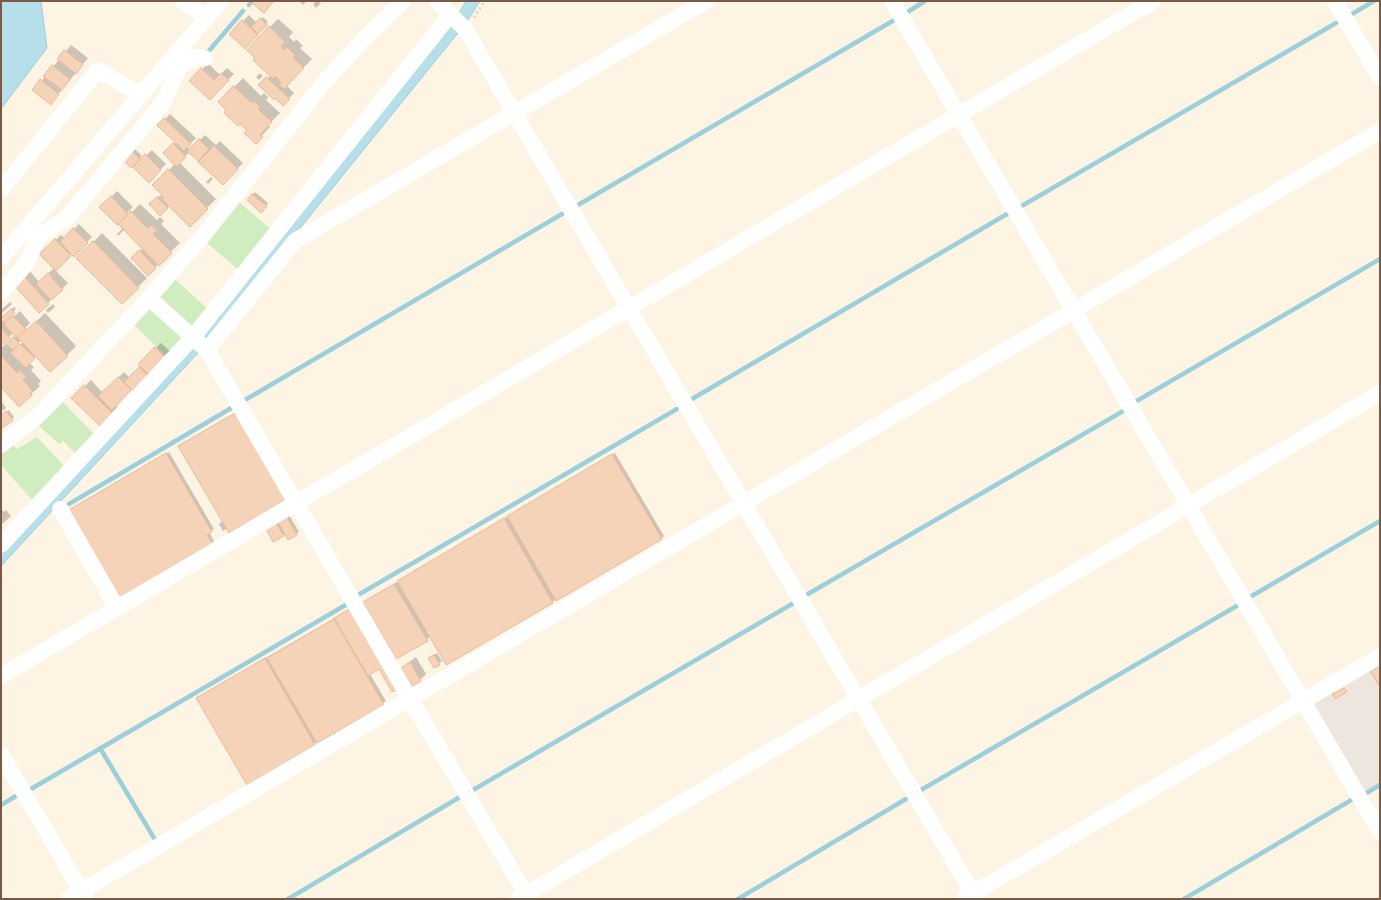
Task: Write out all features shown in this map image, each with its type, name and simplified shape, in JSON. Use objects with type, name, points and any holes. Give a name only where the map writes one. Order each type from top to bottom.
[{"type":"street","points":[[183,1],[207,18]]},
{"type":"street","points":[[1,258],[32,233],[141,95],[175,63],[221,1]]},
{"type":"street","points":[[1,445],[39,415],[149,298],[202,237],[326,80],[403,1]]},
{"type":"street","points":[[437,1],[465,30],[858,698],[970,897],[1380,656]]},
{"type":"street","points":[[207,350],[296,241],[706,1]]},
{"type":"street","points":[[892,1],[1380,832]]},
{"type":"street","points":[[1,676],[1154,1]]},
{"type":"street","points":[[1335,1],[1380,78]]},
{"type":"street","points":[[1,545],[194,338],[452,16]]},
{"type":"street","points":[[175,63],[194,57],[205,58]]},
{"type":"street","points":[[32,233],[68,218],[163,103],[175,63]]},
{"type":"street","points":[[1,190],[98,70],[141,95]]},
{"type":"street","points":[[1,754],[79,896],[410,699],[1380,131]]},
{"type":"street","points":[[1,293],[27,262],[32,233]]},
{"type":"street","points":[[149,298],[207,350],[524,897],[858,698],[1380,393]]},
{"type":"street","points":[[60,509],[117,608]]},
{"type":"path","points":[[465,30],[485,1]]},
{"type":"shaded area","points":[[1380,661],[1380,785],[1363,795],[1310,702]]},
{"type":"green space","points":[[239,202],[273,231],[241,272],[206,242]]},
{"type":"green space","points":[[175,279],[210,311],[193,332],[158,297]]},
{"type":"green space","points":[[149,308],[188,339],[169,359],[133,324]]},
{"type":"green space","points":[[63,402],[97,437],[78,456],[63,441],[59,444],[39,426]]},
{"type":"green space","points":[[37,437],[66,468],[34,502],[1,465],[1,454],[13,445],[17,449]]},
{"type":"water","points":[[1,1],[41,1],[47,48],[1,109]]},
{"type":"water","points":[[466,1],[480,1],[466,23],[208,342],[1,566],[1,553],[200,337],[459,13]]},
{"type":"building","points":[[254,1],[274,1],[264,13],[252,3]]},
{"type":"building","points":[[260,18],[267,25],[258,34],[251,27]]},
{"type":"building","points":[[242,20],[258,35],[245,49],[229,34]]},
{"type":"building","points":[[269,26],[285,42],[281,46],[284,50],[287,47],[295,55],[293,58],[304,68],[284,89],[279,85],[281,82],[275,76],[273,79],[253,60],[255,58],[247,50]]},
{"type":"building","points":[[64,50],[83,64],[76,74],[57,59]]},
{"type":"building","points":[[52,65],[70,79],[62,90],[43,76]]},
{"type":"building","points":[[201,68],[214,80],[221,73],[229,80],[210,100],[189,81]]},
{"type":"building","points":[[266,77],[290,99],[283,106],[258,85]]},
{"type":"building","points":[[40,79],[59,94],[51,105],[32,90]]},
{"type":"building","points":[[233,86],[252,103],[254,101],[260,107],[258,109],[272,122],[260,135],[263,137],[256,144],[244,133],[247,130],[240,124],[238,126],[224,113],[226,110],[218,102]]},
{"type":"building","points":[[164,118],[191,144],[184,151],[157,125]]},
{"type":"building","points":[[199,139],[209,149],[198,161],[187,151]]},
{"type":"building","points":[[173,143],[186,157],[176,167],[163,153]]},
{"type":"building","points":[[214,146],[238,169],[223,185],[198,162]]},
{"type":"building","points":[[132,151],[140,159],[131,168],[123,160]]},
{"type":"building","points":[[145,154],[161,170],[149,183],[133,167]]},
{"type":"building","points":[[168,169],[208,209],[190,227],[162,199],[164,197],[152,185]]},
{"type":"building","points":[[252,194],[267,206],[261,213],[247,200]]},
{"type":"building","points":[[111,196],[128,214],[117,225],[99,207]]},
{"type":"building","points":[[157,197],[168,208],[160,216],[149,204]]},
{"type":"building","points":[[131,211],[147,228],[151,225],[157,230],[153,234],[172,253],[159,266],[118,224]]},
{"type":"building","points":[[73,228],[88,243],[74,257],[60,242]]},
{"type":"building","points":[[55,239],[71,256],[56,271],[39,254]]},
{"type":"building","points":[[93,241],[139,288],[122,304],[76,258]]},
{"type":"building","points":[[139,250],[156,268],[148,276],[131,258]]},
{"type":"building","points":[[48,273],[63,290],[51,300],[36,284]]},
{"type":"building","points":[[24,276],[49,304],[39,313],[14,285]]},
{"type":"building","points":[[11,309],[15,313],[3,323],[1,318]]},
{"type":"building","points":[[13,316],[26,329],[16,338],[4,324]]},
{"type":"building","points":[[36,321],[68,356],[50,372],[18,338]]},
{"type":"building","points":[[1,328],[10,338],[1,346]]},
{"type":"building","points":[[13,337],[19,343],[13,350],[6,344]]},
{"type":"building","points":[[20,344],[35,358],[26,368],[10,353]]},
{"type":"building","points":[[155,347],[168,361],[151,377],[138,364]]},
{"type":"building","points":[[1,355],[17,373],[20,370],[26,377],[23,380],[33,391],[30,393],[32,395],[19,407],[1,387]]},
{"type":"building","points":[[139,367],[151,379],[136,394],[124,382]]},
{"type":"building","points":[[118,377],[131,390],[112,410],[98,396]]},
{"type":"building","points":[[84,385],[115,416],[102,428],[71,398]]},
{"type":"building","points":[[6,411],[13,420],[1,429],[1,415]]},
{"type":"building","points":[[237,412],[287,500],[229,533],[178,446]]},
{"type":"building","points":[[166,453],[212,532],[207,535],[213,544],[118,599],[67,511]]},
{"type":"building","points":[[612,454],[662,539],[556,601],[507,516]]},
{"type":"building","points":[[287,517],[297,535],[288,540],[278,522]]},
{"type":"building","points":[[504,518],[553,603],[446,665],[397,581]]},
{"type":"building","points":[[276,523],[284,536],[273,542],[266,529]]},
{"type":"building","points":[[394,584],[428,641],[396,659],[363,602]]},
{"type":"building","points":[[351,608],[385,666],[368,676],[334,618]]},
{"type":"building","points":[[334,619],[384,705],[317,743],[267,658]]},
{"type":"building","points":[[434,655],[440,665],[434,668],[428,658]]},
{"type":"building","points":[[265,658],[315,745],[247,785],[196,698]]},
{"type":"building","points":[[410,662],[421,681],[412,686],[401,668]]},
{"type":"building","points":[[1380,666],[1380,687],[1370,671]]},
{"type":"building","points":[[386,668],[398,689],[392,692],[380,671]]},
{"type":"building","points":[[1344,688],[1347,692],[1335,699],[1332,694]]},
{"type":"waterway","points":[[249,5],[252,1]]},
{"type":"waterway","points":[[906,13],[925,1]]},
{"type":"waterway","points":[[1352,14],[1374,1]]},
{"type":"waterway","points":[[208,52],[243,11]]},
{"type":"waterway","points":[[578,205],[896,19]]},
{"type":"waterway","points":[[1020,207],[1336,23]]},
{"type":"waterway","points":[[245,400],[562,214]]},
{"type":"waterway","points":[[692,399],[1007,214]]},
{"type":"waterway","points":[[1135,402],[1380,259]]},
{"type":"waterway","points":[[69,504],[233,407]]},
{"type":"waterway","points":[[358,595],[677,409]]},
{"type":"waterway","points":[[808,594],[1125,410]]},
{"type":"waterway","points":[[1250,597],[1380,521]]},
{"type":"waterway","points":[[31,789],[349,603]]},
{"type":"waterway","points":[[473,790],[792,604]]},
{"type":"waterway","points":[[921,790],[1240,604]]},
{"type":"waterway","points":[[100,748],[154,838]]},
{"type":"waterway","points":[[1365,794],[1380,785]]},
{"type":"waterway","points":[[1,805],[16,796]]},
{"type":"waterway","points":[[288,899],[460,797]]},
{"type":"waterway","points":[[738,899],[906,799]]},
{"type":"waterway","points":[[1184,899],[1353,799]]}]
